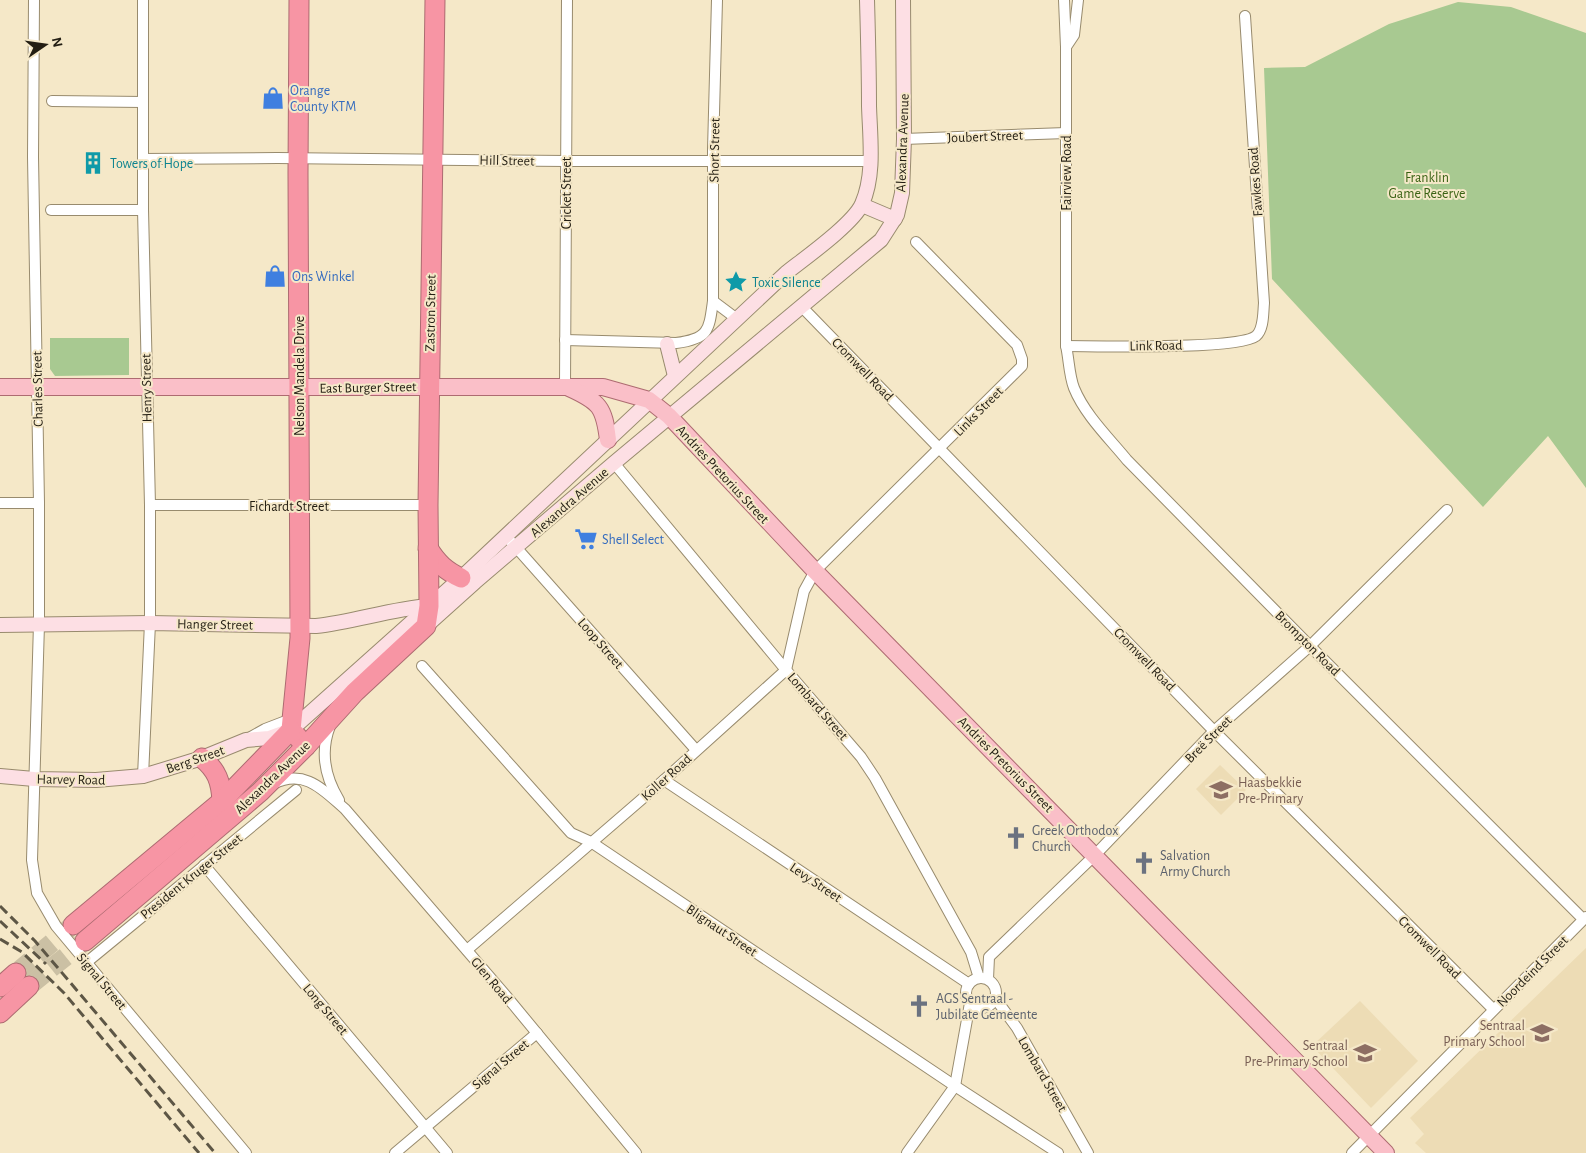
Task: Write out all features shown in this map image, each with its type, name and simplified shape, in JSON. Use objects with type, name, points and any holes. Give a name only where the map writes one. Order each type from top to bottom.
[{"type":"highway","name":"Nelson Mandela Drive","points":[[291,724],[300,625],[299,0]]},
{"type":"highway","name":"Zastron Street","points":[[426,626],[429,606],[429,386],[435,0]]},
{"type":"highway","points":[[428,548],[438,564],[461,578]]},
{"type":"highway","name":"Alexandra Avenue","points":[[86,941],[260,792],[306,746],[355,692],[426,626]]},
{"type":"highway","points":[[291,724],[306,746]]},
{"type":"highway","name":"Alexandra Avenue","points":[[73,925],[222,801],[291,724]]},
{"type":"highway","points":[[202,758],[215,770],[219,778],[222,801]]},
{"type":"highway","points":[[0,987],[23,980],[0,1013]]},
{"type":"main road","name":"Alexandra Avenue","points":[[291,724],[461,578],[786,273],[842,228],[862,205],[871,161],[867,0]]},
{"type":"main road","name":"Alexandra Avenue","points":[[426,626],[669,416],[881,240],[895,219],[902,193],[904,139],[903,0]]},
{"type":"main road","points":[[862,205],[895,219]]},
{"type":"main road","points":[[667,344],[675,376]]},
{"type":"main road","points":[[565,386],[602,408],[606,421],[608,440]]},
{"type":"main road","name":"East Burger Street","points":[[0,387],[602,387],[650,400],[669,416]]},
{"type":"main road","name":"Andries Pretorius Street","points":[[669,416],[815,571],[1386,1153]]},
{"type":"main road","name":"Hanger Street","points":[[0,625],[150,623],[316,626],[340,624],[388,612],[429,606]]},
{"type":"main road","name":"Berg Street","points":[[143,776],[202,758],[246,740],[269,738],[291,724]]},
{"type":"main road","name":"Harvey Road","points":[[0,776],[34,779],[96,780],[143,776]]},
{"type":"street","name":"Charles Street","points":[[34,0],[34,157],[39,503],[39,624],[34,779]]},
{"type":"street","name":"Henry Street","points":[[143,0],[143,210],[150,505],[150,623],[143,776]]},
{"type":"street","name":"Cricket Street","points":[[565,386],[567,0]]},
{"type":"street","name":"Short Street","points":[[667,344],[686,342],[699,337],[710,325],[713,301],[717,0]]},
{"type":"street","name":"Fairview Road","points":[[1064,0],[1066,47],[1066,346]]},
{"type":"street","points":[[1066,47],[1074,35],[1078,0]]},
{"type":"street","name":"Fawkes Road","points":[[1245,16],[1264,303],[1260,330],[1253,337],[1245,341]]},
{"type":"street","points":[[52,101],[143,102]]},
{"type":"street","name":"Joubert Street","points":[[904,139],[1066,133]]},
{"type":"street","name":"Hill Street","points":[[143,159],[871,161]]},
{"type":"street","points":[[51,210],[143,210]]},
{"type":"street","name":"Links Street","points":[[815,571],[1022,366],[1022,359],[1017,345],[916,242]]},
{"type":"street","points":[[713,301],[737,319]]},
{"type":"street","name":"Cromwell Road","points":[[801,306],[1214,730],[1493,1009]]},
{"type":"street","points":[[565,340],[667,344]]},
{"type":"street","name":"Link Road","points":[[1066,346],[1220,344],[1245,341]]},
{"type":"street","name":"Brompton Road","points":[[1066,346],[1074,387],[1083,404],[1127,460],[1310,646],[1585,918]]},
{"type":"street","name":"Lombard Street","points":[[614,463],[861,757],[875,778],[971,952],[983,979]]},
{"type":"street","points":[[0,503],[39,503]]},
{"type":"street","name":"Fichardt Street","points":[[150,505],[428,505]]},
{"type":"street","name":"Breë Street","points":[[983,979],[989,957],[1095,855],[1214,730],[1310,646],[1447,510]]},
{"type":"street","name":"Loop Street","points":[[506,536],[696,750]]},
{"type":"street","points":[[786,670],[804,591],[815,571]]},
{"type":"street","name":"Blignaut Street","points":[[422,666],[571,833],[591,842],[1058,1153]]},
{"type":"street","name":"Koller Road","points":[[467,950],[664,780],[786,670]]},
{"type":"street","name":"Glen Road","points":[[334,716],[324,747],[325,763],[332,788],[345,809]]},
{"type":"street","name":"Signal Street","points":[[34,779],[32,860],[37,893],[56,926],[246,1153]]},
{"type":"street","name":"Glen Road","points":[[260,792],[282,780],[308,780],[323,788],[345,809],[467,950],[636,1153]]},
{"type":"street","name":"Levy Street","points":[[664,780],[969,984]]},
{"type":"street","name":"President Kruger Street","points":[[86,962],[296,790]]},
{"type":"street","name":"Long Street","points":[[204,865],[447,1153]]},
{"type":"street","name":"Noordeind Street","points":[[1352,1153],[1585,918]]},
{"type":"street","points":[[983,979],[995,987],[995,998],[990,1006],[985,1008],[974,1006],[970,1003],[966,994],[969,984],[973,980],[983,979]]},
{"type":"street","name":"Lombard Street","points":[[995,998],[1016,1028],[1088,1153]]},
{"type":"street","points":[[907,1153],[955,1086],[970,1003]]},
{"type":"street","name":"Signal Street","points":[[395,1153],[537,1034]]},
{"type":"shaded area","name":"Haasbekkie Pre-Primary","points":[[1220,765],[1246,790],[1221,815],[1196,789]]},
{"type":"shaded area","name":"Sentraal Primary School","points":[[1586,948],[1586,1153],[1426,1153],[1415,1143],[1424,1134],[1410,1118]]},
{"type":"shaded area","name":"Sentraal Pre-Primary School","points":[[1360,1001],[1418,1061],[1371,1108],[1312,1046]]},
{"type":"green space","name":"Franklin Game Reserve","points":[[1458,2],[1511,7],[1586,33],[1586,488],[1548,436],[1483,507],[1272,279],[1264,68],[1305,67],[1389,24]]},
{"type":"green space","points":[[50,338],[129,338],[129,375],[55,376],[50,369]]},
{"type":"tunnel","points":[[16,973],[73,925]]},
{"type":"tunnel","points":[[29,986],[85,941]]},
{"type":"railway","points":[[0,906],[35,941],[215,1153]]},
{"type":"railway","points":[[0,921],[46,964]]},
{"type":"railway","points":[[0,939],[22,952],[64,993],[199,1153]]},
{"type":"place","name":"Orange County KTM","points":[[273,98]]},
{"type":"place","name":"Towers of Hope","points":[[93,163]]},
{"type":"place","name":"Ons Winkel","points":[[275,276]]},
{"type":"place","name":"Toxic Silence","points":[[736,282]]},
{"type":"place","name":"Shell Select","points":[[586,539]]},
{"type":"place","name":"Haasbekkie Pre-Primary","points":[[1221,790]]},
{"type":"place","name":"Greek Orthodox Church","points":[[1016,838]]},
{"type":"place","name":"Salvation Army Church","points":[[1144,863]]},
{"type":"place","name":"AGS Sentraal - Jubilate Gemeente","points":[[919,1006]]},
{"type":"place","name":"Sentraal Primary School","points":[[1542,1033]]},
{"type":"place","name":"Sentraal Pre-Primary School","points":[[1365,1053]]}]
